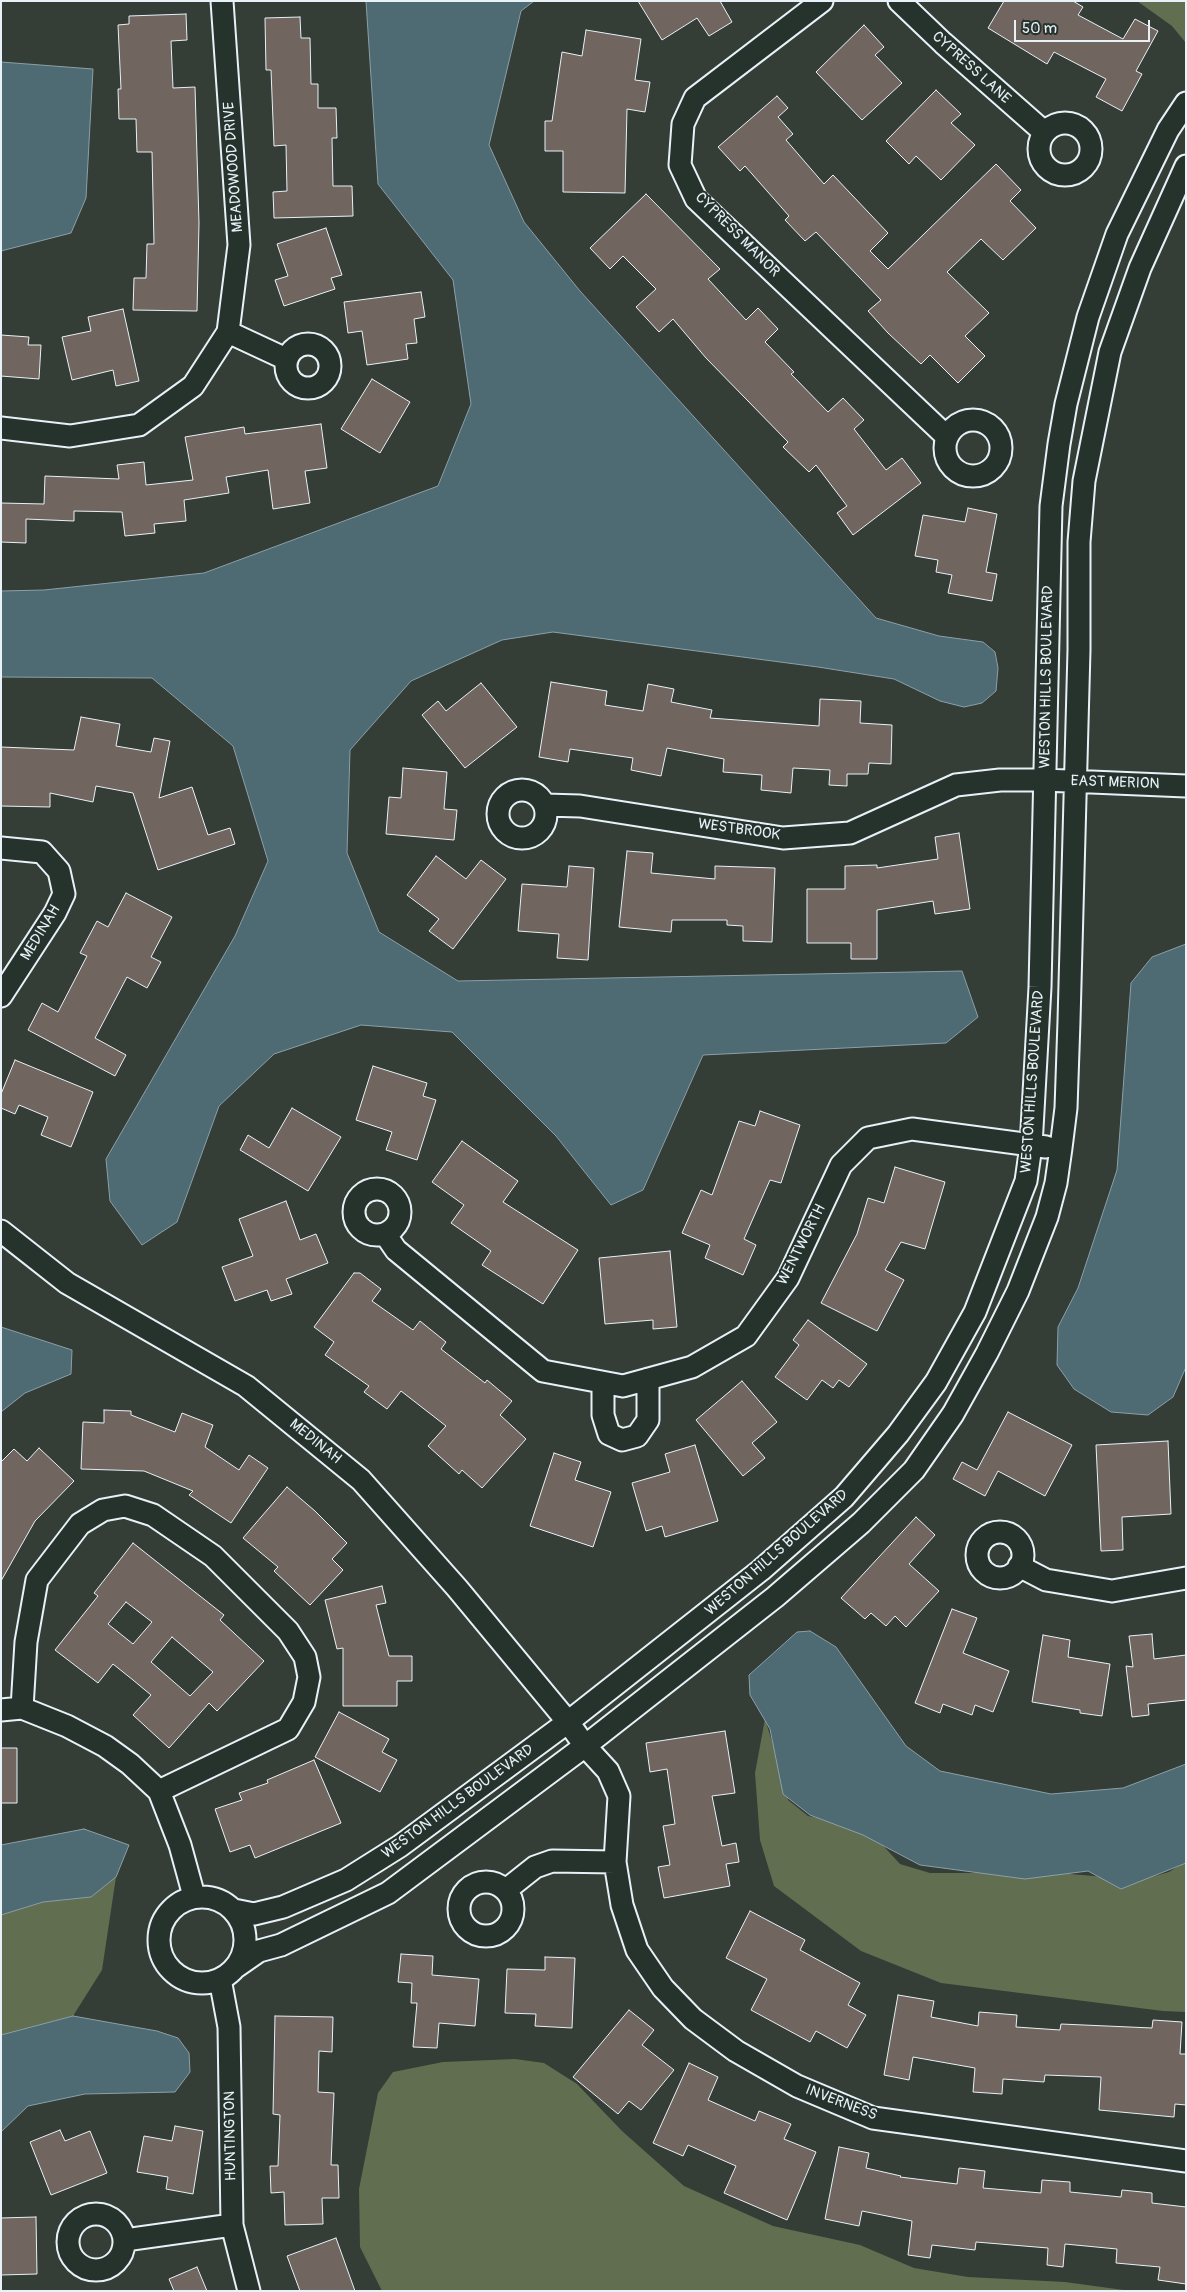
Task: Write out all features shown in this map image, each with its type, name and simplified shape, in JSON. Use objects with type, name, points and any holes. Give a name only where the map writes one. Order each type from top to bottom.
[{"type":"street","name":"MEADOWOOD DRIVE","points":[[1,428],[70,436],[139,425],[193,386],[228,332],[239,245],[222,1]]},
{"type":"street","name":"CYPRESS MANOR","points":[[822,1],[695,98],[683,124],[680,165],[696,199],[946,436]]},
{"type":"street","name":"CYPRESS LANE","points":[[900,1],[943,43],[1044,132]]},
{"type":"street","name":"WESTON HILLS BOULEVARD","points":[[234,1910],[254,1914],[283,1907],[346,1880],[400,1846],[568,1722],[761,1570],[837,1503],[898,1434],[936,1382],[975,1312],[1026,1181],[1031,1146],[1040,987],[1051,506],[1066,404],[1088,317],[1117,234],[1168,130],[1186,103]]},
{"type":"street","name":"WESTON HILLS BOULEVARD","points":[[228,1973],[258,1952],[281,1945],[388,1893],[585,1746],[774,1597],[861,1523],[914,1470],[953,1414],[987,1353],[1018,1291],[1046,1217],[1056,1183],[1066,1108],[1079,650],[1079,542],[1084,480],[1110,352],[1140,268],[1186,166]]},
{"type":"street","points":[[228,332],[286,359]]},
{"type":"street","name":"WESTBROOK","points":[[544,805],[580,806],[783,838],[850,833],[956,785],[1000,780],[1044,780]]},
{"type":"street","name":"EAST MERION","points":[[1044,780],[1186,786]]},
{"type":"street","name":"MEDINAH","points":[[1,848],[42,852],[59,871],[64,894],[1,996]]},
{"type":"street","name":"WENTWORTH","points":[[385,1234],[396,1250],[543,1371],[623,1386],[692,1367],[746,1336],[788,1278],[841,1165],[868,1138],[912,1130],[1031,1146],[1061,1148]]},
{"type":"street","name":"MEDINAH","points":[[1,1231],[67,1283],[246,1386],[361,1480],[457,1588],[568,1722]]},
{"type":"street","points":[[603,1383],[603,1415],[609,1434],[622,1440],[637,1436],[648,1420],[648,1379]]},
{"type":"street","points":[[159,1792],[288,1728],[304,1702],[309,1677],[305,1657],[288,1631],[213,1556],[152,1515],[125,1506],[103,1510],[80,1524],[38,1580],[12,1709],[68,1726],[104,1746],[130,1764],[159,1792],[180,1846],[194,1896]]},
{"type":"street","points":[[1019,1566],[1046,1580],[1112,1591],[1186,1578]]},
{"type":"street","name":"INVERNESS","points":[[568,1722],[585,1746],[608,1771],[619,1796],[615,1862],[622,1905],[637,1950],[663,1988],[694,2019],[736,2051],[797,2086],[873,2118],[1186,2161]]},
{"type":"street","points":[[506,1890],[536,1867],[552,1861],[615,1862]]},
{"type":"street","points":[[194,1896],[213,1898],[234,1910],[243,1924],[246,1940],[245,1949],[228,1973],[210,1982],[187,1980],[172,1971],[161,1953],[158,1939],[161,1925],[168,1913],[179,1903],[194,1896]]},
{"type":"street","name":"HUNTINGTON","points":[[228,1973],[232,2225],[248,2291]]},
{"type":"street","points":[[125,2240],[232,2225]]},
{"type":"green space","points":[[1137,1],[1186,1],[1186,43],[1172,26]]},
{"type":"green space","points":[[765,1719],[784,1780],[788,1800],[808,1816],[865,1826],[900,1864],[930,1873],[1058,1873],[1141,1880],[1169,1872],[1186,1861],[1186,2012],[1163,2011],[941,1983],[861,1951],[774,1886],[760,1840],[755,1773]]},
{"type":"green space","points":[[116,1877],[102,1970],[73,2016],[1,2035],[1,1915],[43,1902],[91,1897]]},
{"type":"green space","points":[[515,2059],[544,2063],[577,2084],[622,2131],[684,2186],[773,2226],[860,2245],[914,2268],[968,2277],[1065,2282],[1131,2291],[382,2291],[360,2247],[359,2189],[378,2093],[393,2072],[443,2062]]},
{"type":"water","points":[[366,1],[534,1],[521,11],[489,145],[524,222],[580,291],[876,618],[939,636],[983,642],[995,652],[998,668],[996,691],[982,703],[964,707],[940,701],[894,679],[818,667],[553,632],[502,640],[411,681],[350,750],[347,853],[379,932],[458,981],[962,971],[978,1017],[946,1043],[703,1055],[643,1190],[611,1205],[556,1136],[452,1032],[361,1025],[274,1054],[219,1106],[177,1222],[142,1245],[110,1201],[106,1159],[235,936],[268,861],[233,746],[152,678],[1,677],[1,591],[44,590],[204,573],[438,486],[471,404],[453,280],[378,184]]},
{"type":"water","points":[[1,62],[93,69],[86,198],[71,233],[1,251]]},
{"type":"water","points":[[1186,944],[1186,1367],[1173,1397],[1148,1415],[1111,1412],[1074,1389],[1057,1365],[1058,1327],[1078,1288],[1117,1170],[1131,983],[1152,957]]},
{"type":"water","points":[[1,1327],[72,1350],[71,1374],[25,1393],[1,1412]]},
{"type":"water","points":[[810,1631],[836,1647],[906,1746],[940,1771],[1051,1794],[1123,1788],[1186,1764],[1186,1863],[1121,1889],[1088,1871],[1025,1879],[920,1865],[863,1835],[810,1815],[783,1794],[770,1729],[750,1695],[749,1675],[797,1632]]},
{"type":"water","points":[[84,1829],[129,1845],[116,1877],[91,1897],[43,1902],[1,1915],[1,1845]]},
{"type":"water","points":[[73,2016],[157,2031],[178,2038],[189,2053],[190,2072],[175,2092],[85,2094],[28,2106],[1,2132],[1,2035]]},
{"type":"building","points":[[638,1],[720,1],[732,22],[709,36],[697,18],[662,40]]},
{"type":"building","points":[[1004,1],[1073,1],[1083,7],[1078,15],[1123,39],[1135,19],[1158,31],[1136,71],[1142,74],[1122,111],[1096,97],[1106,79],[1054,52],[1047,64],[988,28]]},
{"type":"building","points":[[186,14],[187,40],[171,41],[173,88],[195,87],[199,223],[197,311],[133,310],[134,278],[146,278],[147,244],[154,244],[152,152],[137,152],[136,119],[119,119],[118,89],[121,89],[118,25],[129,24],[129,16]]},
{"type":"building","points":[[300,17],[301,38],[310,38],[311,84],[318,84],[318,108],[336,108],[337,138],[332,138],[333,186],[352,186],[353,216],[274,218],[273,192],[287,191],[286,145],[274,146],[271,70],[266,70],[265,18]]},
{"type":"building","points":[[864,25],[884,47],[875,55],[902,83],[862,120],[816,72]]},
{"type":"building","points":[[586,30],[641,39],[635,80],[650,82],[645,112],[627,109],[625,193],[563,192],[563,151],[545,151],[545,121],[552,121],[562,52],[582,56]]},
{"type":"building","points":[[936,90],[961,114],[951,123],[975,145],[941,180],[916,156],[909,164],[886,141]]},
{"type":"building","points":[[777,96],[788,108],[778,117],[793,134],[786,140],[824,184],[833,175],[888,233],[870,251],[888,269],[996,164],[1021,190],[1010,201],[1036,228],[1003,260],[981,239],[947,272],[989,313],[965,336],[985,356],[958,383],[930,355],[921,364],[888,333],[868,311],[881,300],[816,232],[805,241],[785,220],[789,216],[745,166],[740,171],[718,147]]},
{"type":"building","points":[[646,194],[720,269],[708,279],[746,320],[758,308],[778,329],[765,342],[794,372],[791,374],[828,412],[843,398],[864,420],[854,429],[886,470],[902,458],[921,483],[853,535],[837,513],[847,506],[816,465],[809,472],[783,447],[788,442],[706,358],[673,319],[659,332],[636,307],[656,289],[623,256],[610,269],[590,248]]},
{"type":"building","points":[[326,228],[342,275],[331,278],[335,289],[284,306],[275,280],[288,276],[277,244]]},
{"type":"building","points":[[421,292],[425,317],[414,319],[417,343],[406,344],[408,359],[367,365],[362,331],[348,333],[344,302]]},
{"type":"building","points":[[123,309],[139,381],[116,386],[113,370],[72,380],[62,337],[91,331],[88,317]]},
{"type":"building","points":[[1,335],[29,337],[28,345],[41,345],[39,379],[1,376]]},
{"type":"building","points":[[372,379],[410,402],[380,453],[341,429]]},
{"type":"building","points":[[321,424],[327,468],[305,471],[310,503],[273,509],[268,470],[226,477],[229,493],[184,500],[186,521],[154,524],[155,533],[125,536],[122,512],[74,511],[74,521],[26,519],[26,543],[1,542],[1,503],[44,504],[45,476],[119,479],[117,465],[144,462],[146,485],[193,480],[185,437],[244,427],[245,434]]},
{"type":"building","points":[[968,508],[997,514],[986,572],[997,574],[992,601],[948,593],[952,575],[936,572],[938,560],[915,556],[923,515],[965,522]]},
{"type":"building","points":[[551,682],[607,691],[605,705],[643,711],[648,684],[674,689],[671,702],[712,710],[710,718],[819,726],[820,699],[861,701],[860,723],[892,725],[891,764],[869,763],[868,774],[847,774],[847,786],[829,785],[830,770],[793,768],[791,793],[761,790],[762,775],[723,772],[724,759],[667,748],[661,776],[631,770],[633,758],[570,749],[568,762],[539,757]]},
{"type":"building","points":[[481,683],[517,727],[465,768],[422,715],[438,701],[446,711]]},
{"type":"building","points":[[81,717],[120,724],[116,746],[151,752],[154,738],[170,741],[159,798],[192,787],[208,835],[230,828],[235,844],[158,870],[133,793],[96,786],[93,802],[50,793],[50,807],[1,806],[1,747],[74,750]]},
{"type":"building","points":[[403,768],[447,772],[444,809],[457,810],[454,840],[386,834],[389,797],[401,798]]},
{"type":"building","points":[[959,833],[970,909],[935,914],[933,901],[877,910],[877,959],[851,959],[851,943],[807,943],[807,889],[845,889],[845,866],[877,865],[877,868],[938,859],[935,837]]},
{"type":"building","points":[[627,851],[653,853],[651,873],[715,879],[715,866],[775,868],[772,942],[743,941],[743,926],[727,925],[727,920],[672,920],[671,932],[619,927]]},
{"type":"building","points":[[436,856],[466,879],[481,860],[506,879],[453,949],[429,931],[439,919],[407,895]]},
{"type":"building","points":[[569,866],[594,868],[588,960],[557,958],[559,934],[518,931],[522,884],[567,887]]},
{"type":"building","points":[[126,893],[172,917],[151,957],[161,962],[147,988],[127,977],[95,1038],[126,1055],[115,1076],[28,1030],[42,1003],[58,1012],[87,956],[80,953],[97,921],[108,927]]},
{"type":"building","points":[[15,1060],[93,1092],[71,1147],[41,1135],[48,1117],[19,1105],[15,1114],[1,1108],[1,1094]]},
{"type":"building","points":[[373,1066],[427,1083],[423,1096],[436,1100],[417,1160],[386,1150],[392,1132],[356,1120]]},
{"type":"building","points":[[292,1108],[341,1137],[308,1191],[240,1150],[248,1135],[269,1148]]},
{"type":"building","points":[[760,1111],[800,1125],[781,1183],[770,1180],[744,1239],[756,1245],[743,1275],[705,1258],[710,1245],[682,1233],[701,1190],[712,1195],[739,1121],[755,1126]]},
{"type":"building","points":[[462,1141],[518,1181],[503,1202],[578,1250],[543,1304],[482,1265],[491,1251],[451,1223],[464,1205],[432,1182]]},
{"type":"building","points":[[895,1167],[945,1182],[925,1249],[901,1242],[885,1270],[904,1280],[877,1331],[821,1303],[857,1234],[868,1198],[884,1203]]},
{"type":"building","points":[[286,1201],[300,1240],[316,1234],[328,1263],[286,1279],[292,1294],[271,1301],[267,1290],[235,1301],[222,1267],[253,1256],[239,1219]]},
{"type":"building","points":[[670,1251],[677,1327],[653,1329],[653,1320],[605,1324],[599,1258]]},
{"type":"building","points":[[354,1273],[360,1273],[381,1289],[372,1301],[413,1330],[420,1321],[446,1342],[441,1349],[485,1383],[487,1380],[512,1401],[500,1415],[526,1439],[482,1488],[462,1470],[459,1474],[428,1446],[446,1426],[401,1391],[387,1409],[364,1392],[369,1386],[325,1355],[334,1342],[314,1327]]},
{"type":"building","points":[[808,1320],[867,1364],[849,1387],[839,1380],[833,1388],[822,1380],[807,1400],[775,1377],[799,1345],[793,1340]]},
{"type":"building","points":[[742,1381],[777,1422],[752,1443],[765,1458],[743,1476],[696,1420]]},
{"type":"building","points":[[104,1410],[131,1411],[131,1415],[175,1432],[182,1413],[213,1425],[205,1447],[239,1470],[249,1455],[268,1468],[231,1523],[189,1495],[193,1491],[144,1471],[81,1469],[83,1422],[104,1423]]},
{"type":"building","points":[[1008,1412],[1072,1445],[1045,1496],[998,1471],[985,1496],[953,1479],[962,1462],[977,1470]]},
{"type":"building","points":[[1168,1441],[1171,1514],[1122,1517],[1123,1550],[1101,1551],[1096,1445]]},
{"type":"building","points":[[695,1445],[718,1521],[665,1537],[662,1526],[646,1531],[632,1483],[670,1472],[665,1454]]},
{"type":"building","points":[[39,1448],[74,1481],[35,1521],[1,1581],[1,1462],[14,1449],[27,1461]]},
{"type":"building","points":[[554,1453],[581,1462],[575,1480],[611,1492],[593,1547],[530,1526]]},
{"type":"building","points":[[287,1487],[315,1511],[347,1543],[332,1559],[343,1570],[310,1605],[274,1571],[278,1567],[243,1538]]},
{"type":"building","points":[[916,1517],[935,1535],[909,1564],[939,1591],[906,1627],[895,1616],[886,1626],[871,1613],[865,1619],[841,1598]]},
{"type":"building","points":[[133,1543],[224,1615],[220,1620],[264,1661],[217,1711],[209,1703],[169,1748],[133,1715],[151,1695],[113,1664],[98,1683],[55,1650],[98,1596],[94,1593]],"holes":[[[126,1602],[152,1622],[133,1644],[108,1624]],[[172,1637],[213,1672],[190,1696],[151,1662]]]},
{"type":"building","points":[[382,1586],[386,1603],[376,1605],[389,1656],[412,1656],[412,1681],[397,1681],[397,1706],[343,1706],[343,1648],[337,1649],[325,1600]]},
{"type":"building","points":[[952,1609],[977,1618],[963,1653],[1009,1671],[993,1712],[975,1705],[972,1715],[943,1704],[940,1713],[915,1703]]},
{"type":"building","points":[[1152,1634],[1154,1659],[1186,1655],[1186,1700],[1148,1704],[1149,1715],[1132,1717],[1126,1666],[1133,1667],[1129,1636]]},
{"type":"building","points":[[1043,1635],[1070,1640],[1068,1657],[1110,1664],[1102,1716],[1080,1713],[1080,1710],[1032,1702]]},
{"type":"building","points":[[339,1712],[389,1739],[382,1752],[397,1760],[380,1792],[315,1757]]},
{"type":"building","points":[[725,1731],[735,1793],[712,1796],[722,1846],[736,1843],[739,1862],[726,1864],[730,1886],[664,1898],[658,1867],[670,1865],[663,1826],[675,1824],[667,1769],[650,1772],[646,1743]]},
{"type":"building","points":[[1,1748],[17,1748],[17,1803],[1,1803]]},
{"type":"building","points":[[314,1760],[341,1823],[255,1858],[250,1845],[230,1852],[215,1809],[242,1800],[239,1793],[268,1783],[267,1780]]},
{"type":"building","points":[[750,1911],[805,1940],[800,1950],[860,1983],[848,2005],[866,2015],[847,2048],[816,2031],[810,2042],[751,2010],[767,1979],[726,1958]]},
{"type":"building","points":[[401,1954],[433,1956],[432,1975],[479,1979],[475,2026],[439,2023],[437,2048],[413,2047],[417,2003],[411,2003],[412,1983],[398,1982]]},
{"type":"building","points":[[545,1957],[575,1958],[572,2028],[535,2026],[536,2014],[505,2013],[507,1969],[545,1970]]},
{"type":"building","points":[[898,1995],[934,2001],[931,2017],[978,2026],[979,2012],[1017,2015],[1016,2027],[1060,2030],[1061,2024],[1152,2028],[1153,2020],[1182,2022],[1180,2054],[1186,2054],[1186,2105],[1175,2104],[1174,2117],[1099,2110],[1101,2077],[1045,2075],[1044,2082],[1003,2079],[1002,2094],[973,2092],[975,2068],[913,2057],[909,2080],[884,2075]]},
{"type":"building","points":[[629,2010],[654,2030],[642,2045],[674,2070],[641,2110],[629,2101],[618,2114],[573,2077]]},
{"type":"building","points":[[275,2016],[333,2017],[332,2052],[319,2051],[318,2092],[334,2093],[331,2165],[338,2165],[339,2198],[322,2198],[323,2224],[285,2225],[284,2192],[271,2193],[270,2166],[278,2166],[280,2115],[273,2114]]},
{"type":"building","points":[[689,2063],[718,2077],[708,2100],[755,2121],[759,2111],[791,2124],[784,2139],[816,2152],[787,2220],[724,2193],[736,2166],[688,2145],[683,2156],[653,2143]]},
{"type":"building","points":[[175,2126],[203,2131],[193,2194],[166,2189],[168,2177],[137,2172],[144,2136],[172,2141]]},
{"type":"building","points":[[60,2130],[65,2141],[90,2131],[107,2173],[51,2195],[30,2142]]},
{"type":"building","points":[[839,2147],[869,2153],[866,2168],[900,2177],[957,2184],[959,2168],[985,2171],[983,2188],[1041,2193],[1042,2180],[1070,2182],[1070,2192],[1121,2197],[1122,2190],[1152,2193],[1152,2203],[1186,2207],[1186,2284],[1158,2280],[1160,2267],[1116,2263],[1117,2249],[1065,2244],[1063,2267],[1047,2265],[1048,2248],[976,2242],[975,2250],[932,2245],[930,2258],[908,2255],[912,2221],[862,2211],[859,2226],[825,2219]]},
{"type":"building","points":[[36,2217],[37,2274],[1,2275],[1,2218]]},
{"type":"building","points":[[336,2238],[355,2291],[300,2291],[287,2256]]},
{"type":"building","points":[[197,2267],[207,2291],[174,2291],[169,2279]]}]
